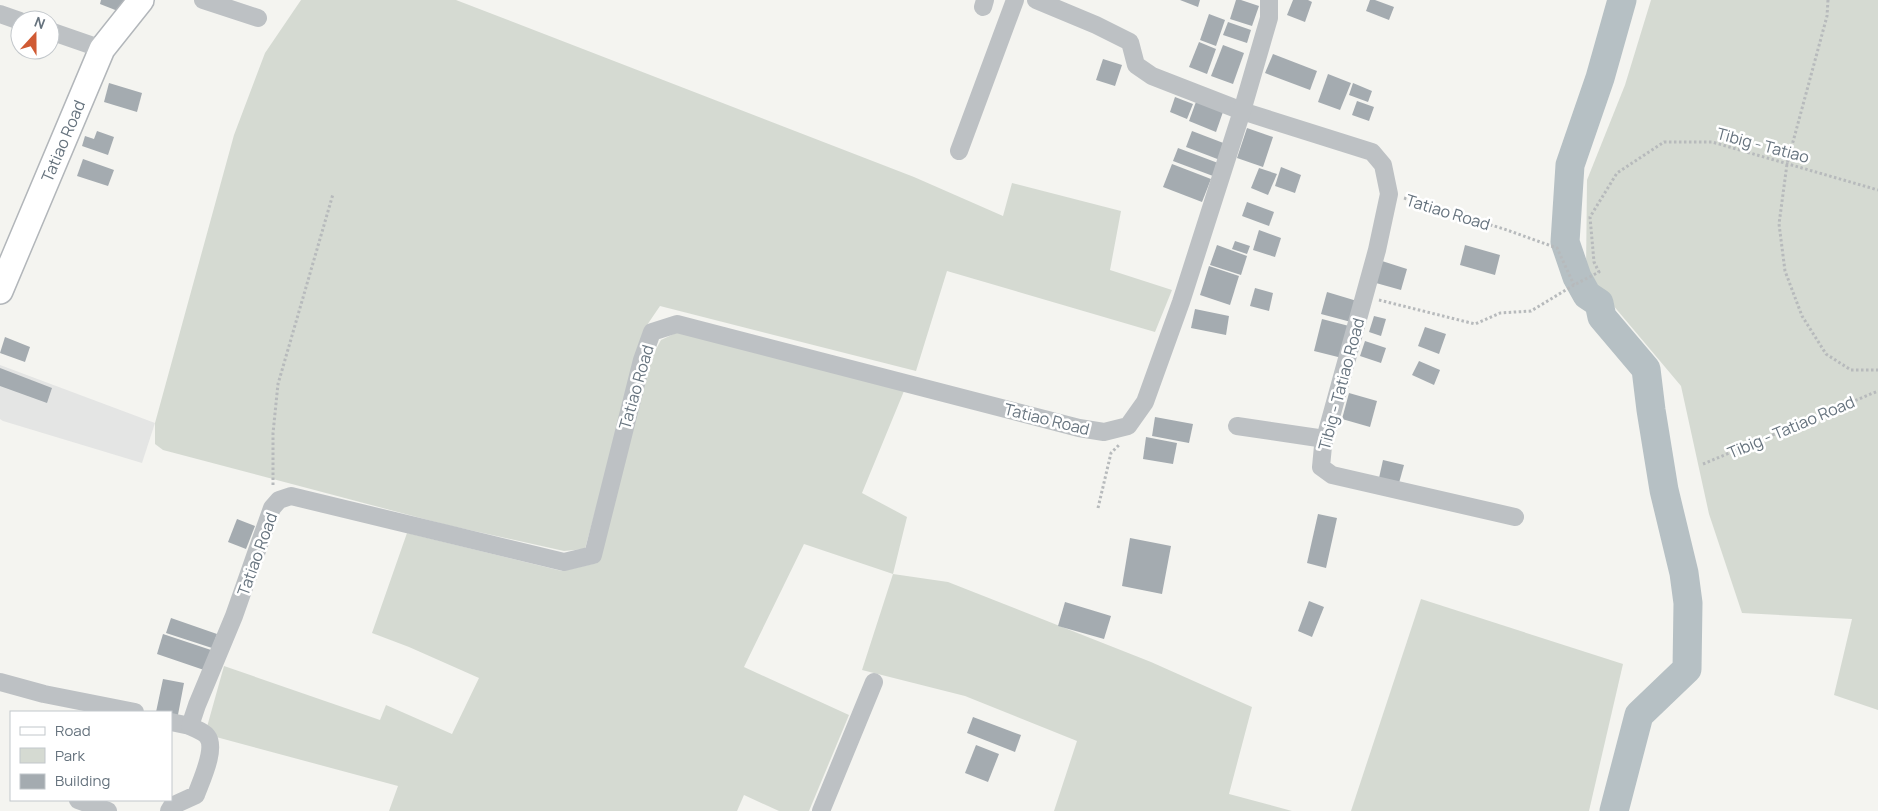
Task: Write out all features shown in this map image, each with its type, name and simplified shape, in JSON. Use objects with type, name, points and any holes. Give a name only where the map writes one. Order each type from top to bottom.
[{"type":"street","name":"Tatiao Road","points":[[0,291],[102,49],[142,0]]},
{"type":"street","points":[[203,0],[258,18]]},
{"type":"street","points":[[959,151],[1015,0]]},
{"type":"street","name":"Tatiao Road","points":[[1036,0],[1096,25],[1130,42],[1136,65],[1152,76],[1242,111],[1372,152],[1383,165],[1389,194]]},
{"type":"street","points":[[1128,426],[1145,402],[1181,302],[1242,111],[1269,18],[1269,0]]},
{"type":"street","points":[[60,34],[102,49]]},
{"type":"street","name":"Tibig - Tatiao Road","points":[[1389,194],[1365,297],[1325,439],[1322,467],[1332,475],[1514,516]]},
{"type":"street","name":"Tatiao Road","points":[[190,726],[196,705],[234,616],[272,508],[279,500],[291,496],[564,562],[593,555],[642,360],[652,332],[677,324],[1079,428],[1104,432],[1128,426]]},
{"type":"street","points":[[1237,426],[1325,439]]},
{"type":"street","points":[[0,682],[44,694],[131,711]]},
{"type":"street","points":[[821,811],[874,682]]},
{"type":"street","points":[[169,811],[172,806],[196,795],[212,749],[206,734],[190,726],[172,722]]},
{"type":"street","points":[[81,801],[108,811]]},
{"type":"path","points":[[1828,0],[1827,16],[1787,164],[1779,224],[1785,271],[1802,316],[1826,354],[1851,370],[1878,370]]},
{"type":"path","name":"Tibig - Tatiao","points":[[1365,297],[1475,324],[1500,313],[1531,311],[1599,272],[1594,262],[1590,217],[1617,173],[1664,142],[1712,142],[1878,190]]},
{"type":"path","points":[[272,508],[273,433],[278,384],[333,194]]},
{"type":"path","name":"Tatiao Road","points":[[1389,194],[1507,230],[1557,248],[1574,285]]},
{"type":"path","name":"Tibig - Tatiao Road","points":[[1703,464],[1878,391]]},
{"type":"path","points":[[1098,508],[1111,453],[1121,444],[1128,426]]},
{"type":"shaded area","points":[[0,365],[155,423],[142,463],[0,419]]},
{"type":"green space","points":[[301,0],[456,0],[914,177],[1003,216],[1012,183],[1121,211],[1110,270],[1172,290],[1155,332],[947,271],[916,371],[660,306],[645,328],[585,549],[564,551],[447,525],[163,450],[155,444],[155,423],[234,135],[265,53]]},
{"type":"green space","points":[[1651,0],[1878,0],[1878,710],[1834,695],[1852,619],[1742,613],[1709,514],[1681,386],[1586,273],[1587,180],[1625,85]]},
{"type":"green space","points":[[678,332],[904,391],[862,493],[907,517],[893,574],[804,544],[744,667],[849,715],[809,811],[779,811],[744,795],[737,811],[389,811],[398,786],[205,734],[224,666],[380,720],[386,705],[452,734],[479,678],[372,633],[407,533],[562,571],[597,563],[650,360],[661,340]]},
{"type":"green space","points":[[893,574],[948,582],[1151,662],[1252,707],[1229,794],[1292,811],[1054,811],[1077,741],[965,696],[862,670]]},
{"type":"green space","points":[[1421,599],[1623,664],[1589,811],[1351,811]]},
{"type":"building","points":[[101,0],[133,0],[128,15],[100,4]]},
{"type":"building","points":[[1180,0],[1200,0],[1198,7]]},
{"type":"building","points":[[1236,0],[1259,6],[1252,26],[1230,19]]},
{"type":"building","points":[[1293,0],[1308,0],[1312,2],[1305,22],[1287,15]]},
{"type":"building","points":[[1370,0],[1394,7],[1389,20],[1366,11]]},
{"type":"building","points":[[1209,14],[1225,20],[1216,46],[1200,40]]},
{"type":"building","points":[[1228,22],[1251,30],[1247,43],[1223,35]]},
{"type":"building","points":[[1199,42],[1216,49],[1207,74],[1189,67]]},
{"type":"building","points":[[1223,45],[1244,53],[1233,84],[1211,76]]},
{"type":"building","points":[[1273,54],[1317,71],[1310,90],[1265,73]]},
{"type":"building","points":[[1103,59],[1122,65],[1115,86],[1096,80]]},
{"type":"building","points":[[1328,74],[1351,83],[1340,110],[1318,102]]},
{"type":"building","points":[[109,83],[142,93],[137,112],[104,102]]},
{"type":"building","points":[[1353,83],[1372,91],[1368,102],[1349,95]]},
{"type":"building","points":[[1175,97],[1193,104],[1187,119],[1170,112]]},
{"type":"building","points":[[1197,99],[1224,109],[1216,132],[1189,121]]},
{"type":"building","points":[[1357,101],[1374,107],[1369,121],[1352,115]]},
{"type":"building","points":[[1247,128],[1273,137],[1263,167],[1237,158]]},
{"type":"building","points":[[97,131],[114,137],[108,155],[82,146],[85,136],[94,139]]},
{"type":"building","points":[[1192,131],[1226,144],[1220,160],[1186,147]]},
{"type":"building","points":[[1178,148],[1218,163],[1213,176],[1173,161]]},
{"type":"building","points":[[83,159],[114,170],[108,186],[77,176]]},
{"type":"building","points":[[1172,164],[1211,179],[1202,202],[1163,187]]},
{"type":"building","points":[[1281,167],[1301,175],[1295,193],[1275,186]]},
{"type":"building","points":[[1259,168],[1277,174],[1268,195],[1251,188]]},
{"type":"building","points":[[1247,202],[1274,212],[1269,226],[1242,216]]},
{"type":"building","points":[[1259,230],[1281,238],[1275,257],[1253,250]]},
{"type":"building","points":[[1235,241],[1250,246],[1247,254],[1232,249]]},
{"type":"building","points":[[1217,245],[1247,256],[1241,275],[1210,265]]},
{"type":"building","points":[[1465,245],[1500,255],[1495,275],[1460,265]]},
{"type":"building","points":[[1382,261],[1407,269],[1401,290],[1376,283]]},
{"type":"building","points":[[1209,266],[1239,276],[1230,305],[1200,295]]},
{"type":"building","points":[[1255,288],[1273,293],[1269,311],[1250,306]]},
{"type":"building","points":[[1327,292],[1357,301],[1351,322],[1321,314]]},
{"type":"building","points":[[1195,309],[1229,316],[1226,335],[1191,328]]},
{"type":"building","points":[[1374,316],[1386,319],[1381,336],[1369,332]]},
{"type":"building","points":[[1322,319],[1349,326],[1342,358],[1314,351]]},
{"type":"building","points":[[1425,327],[1446,334],[1439,354],[1418,346]]},
{"type":"building","points":[[5,337],[30,347],[25,362],[0,353]]},
{"type":"building","points":[[1365,341],[1386,348],[1381,363],[1360,356]]},
{"type":"building","points":[[1419,361],[1440,370],[1434,385],[1412,375]]},
{"type":"building","points":[[0,368],[52,388],[47,403],[0,386]]},
{"type":"building","points":[[1349,393],[1377,401],[1370,427],[1342,419]]},
{"type":"building","points":[[1155,417],[1193,424],[1189,443],[1152,436]]},
{"type":"building","points":[[1146,437],[1177,443],[1173,464],[1143,459]]},
{"type":"building","points":[[1383,460],[1404,465],[1399,483],[1379,478]]},
{"type":"building","points":[[1318,514],[1337,518],[1326,568],[1307,563]]},
{"type":"building","points":[[237,519],[255,526],[246,549],[228,542]]},
{"type":"building","points":[[1130,538],[1171,546],[1162,594],[1122,586]]},
{"type":"building","points":[[1309,601],[1324,607],[1312,637],[1298,631]]},
{"type":"building","points":[[1065,602],[1111,616],[1104,639],[1058,626]]},
{"type":"building","points":[[171,618],[217,634],[212,648],[166,633]]},
{"type":"building","points":[[163,634],[211,650],[204,670],[157,654]]},
{"type":"building","points":[[163,679],[184,683],[177,720],[172,719],[172,711],[156,711]]},
{"type":"building","points":[[973,717],[1021,735],[1015,752],[967,733]]},
{"type":"building","points":[[976,745],[999,754],[988,782],[965,773]]},
{"type":"waterway","points":[[1614,811],[1639,715],[1687,669],[1688,603],[1684,573],[1664,490],[1646,369],[1602,317],[1599,303],[1587,295],[1577,277],[1565,242],[1570,165],[1600,78],[1622,0]]}]
